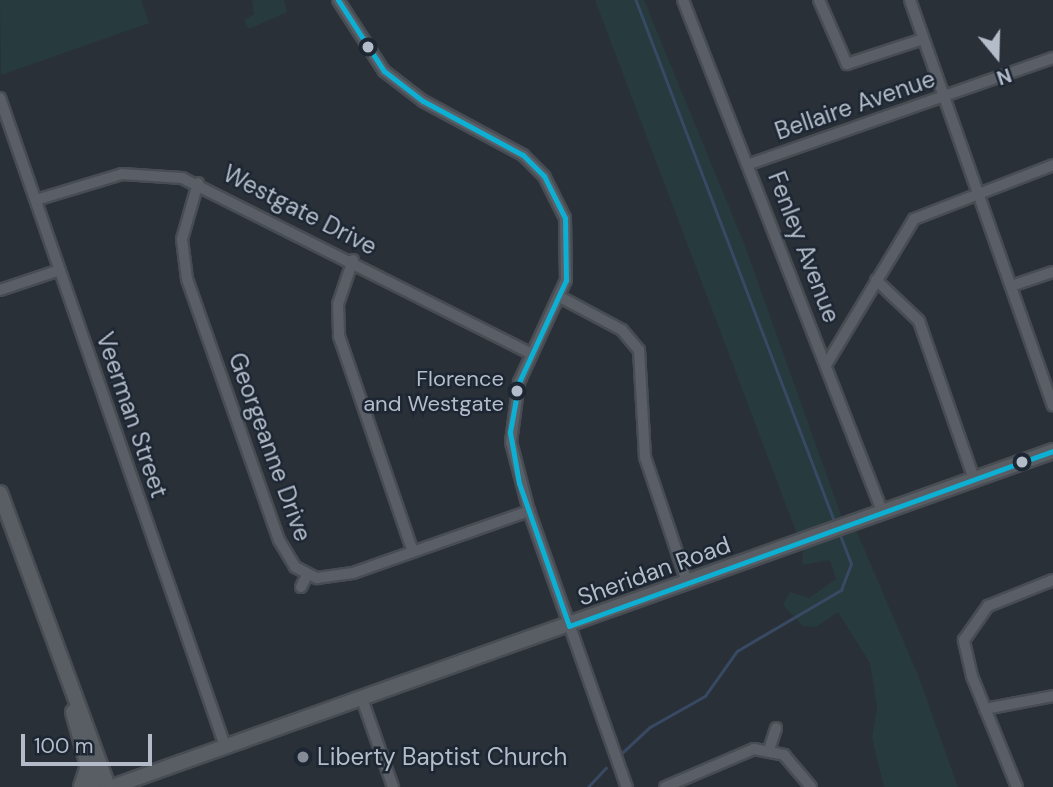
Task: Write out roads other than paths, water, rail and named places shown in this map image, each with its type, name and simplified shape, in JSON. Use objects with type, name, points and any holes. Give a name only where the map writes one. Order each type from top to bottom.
[{"type":"main road","name":"Sheridan Road","points":[[110,787],[135,782],[225,746],[1053,452]]},
{"type":"main road","points":[[0,493],[3,511],[47,624],[94,761],[110,787]]},
{"type":"main road","points":[[94,761],[135,782]]},
{"type":"main road","points":[[81,787],[94,761]]},
{"type":"main road","points":[[94,761],[94,787]]},
{"type":"street","points":[[338,0],[357,39],[394,80],[512,148],[544,176],[569,235],[560,297],[530,353],[510,432],[528,511],[627,787]]},
{"type":"street","name":"Fenley Avenue","points":[[683,0],[750,164],[882,512]]},
{"type":"street","points":[[819,0],[847,64],[923,39]]},
{"type":"street","points":[[910,0],[1053,405]]},
{"type":"street","name":"Bellaire Avenue","points":[[750,164],[1053,58]]},
{"type":"street","name":"Veerman Street","points":[[0,98],[225,746]]},
{"type":"street","points":[[826,365],[914,219],[977,191],[1053,165]]},
{"type":"street","name":"Westgate Drive","points":[[36,200],[122,174],[198,183],[353,260],[530,353]]},
{"type":"street","name":"Georgeanne Drive","points":[[198,183],[182,239],[187,279],[279,540],[307,575],[337,576],[528,511]]},
{"type":"street","points":[[353,260],[339,296],[339,335],[413,551]]},
{"type":"street","points":[[0,290],[60,270]]},
{"type":"street","points":[[1011,286],[1053,272]]},
{"type":"street","points":[[876,281],[919,321],[974,479]]},
{"type":"street","points":[[560,297],[622,330],[639,350],[645,457],[687,582]]},
{"type":"street","points":[[301,587],[307,575]]},
{"type":"street","points":[[1017,787],[966,660],[966,634],[988,606],[1053,580]]},
{"type":"street","points":[[985,709],[1053,696]]},
{"type":"street","points":[[362,699],[393,787]]},
{"type":"street","points":[[769,750],[776,728]]},
{"type":"street","points":[[665,787],[737,752],[769,750],[792,760],[811,787]]},
{"type":"waterway","points":[[636,0],[834,520]]},
{"type":"waterway","points":[[622,753],[650,727],[705,696],[737,651],[841,590],[851,564],[840,535]]},
{"type":"waterway","points":[[588,787],[606,768]]},
{"type":"place","name":"Florence and Westgate","points":[[517,391]]},
{"type":"place","name":"Liberty Baptist Church","points":[[303,757]]}]
